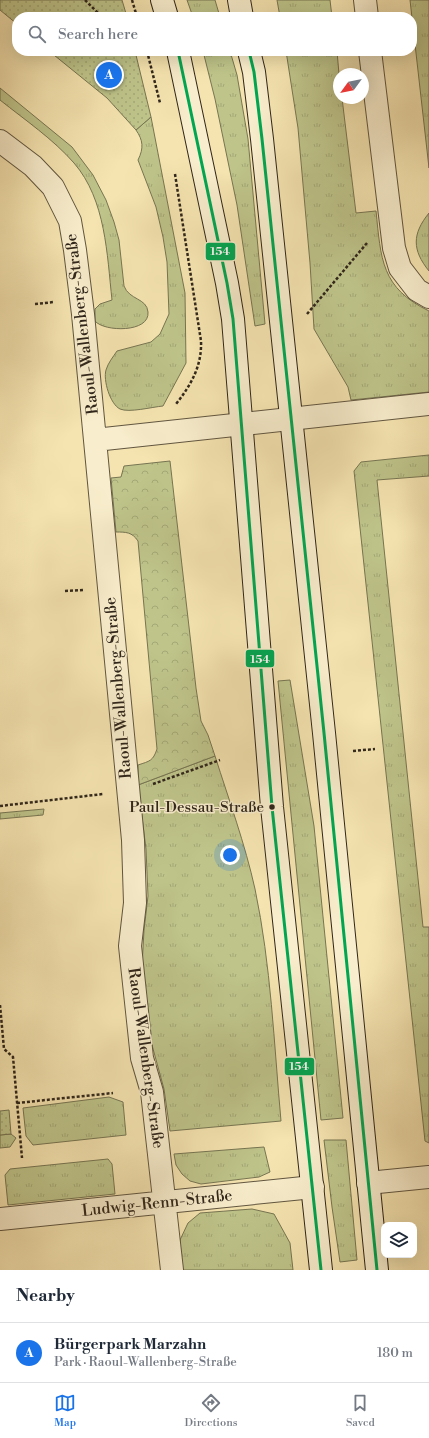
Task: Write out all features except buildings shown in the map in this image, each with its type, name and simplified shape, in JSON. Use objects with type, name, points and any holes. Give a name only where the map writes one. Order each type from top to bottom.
[{"type":"main road","points":[[162,0],[166,12]]},
{"type":"main road","points":[[239,0],[241,12]]},
{"type":"main road","points":[[365,0],[366,12]]},
{"type":"main road","points":[[179,56],[227,283],[235,337],[272,808],[321,1270]]},
{"type":"main road","points":[[250,56],[254,72],[262,140],[325,741],[377,1270]]},
{"type":"main road","points":[[371,56],[394,248],[400,268],[417,290],[429,297]]},
{"type":"main road","name":"Raoul-Wallenberg-Straße","points":[[0,141],[32,166],[53,187],[70,221],[75,250],[83,314],[133,840],[135,903],[130,946],[142,1058],[152,1092],[172,1270]]},
{"type":"main road","points":[[95,440],[429,404]]},
{"type":"main road","points":[[368,1183],[429,1177]]},
{"type":"main road","name":"Ludwig-Renn-Straße","points":[[0,1219],[313,1188]]},
{"type":"path","points":[[85,0],[97,12]]},
{"type":"path","points":[[132,0],[136,12]]},
{"type":"path","points":[[148,56],[160,105]]},
{"type":"path","points":[[174,406],[185,393],[195,376],[201,353],[201,341],[175,173]]},
{"type":"path","points":[[307,315],[374,233],[391,229]]},
{"type":"path","points":[[352,752],[375,749]]},
{"type":"path","points":[[153,784],[220,760]]},
{"type":"path","points":[[0,806],[107,793]]},
{"type":"path","points":[[0,1005],[4,1049],[13,1057],[22,1158]]},
{"type":"path","points":[[17,1103],[113,1093]]},
{"type":"green space","points":[[0,0],[122,0],[126,12],[12,12],[12,20],[0,10]]},
{"type":"green space","points":[[187,0],[215,0],[219,12],[191,12]]},
{"type":"green space","points":[[277,0],[330,0],[331,12],[279,12]]},
{"type":"green space","points":[[410,0],[429,0],[429,168],[416,56],[417,12],[411,12]]},
{"type":"green space","points":[[55,56],[136,56],[151,117],[136,130],[107,98]]},
{"type":"green space","points":[[204,56],[231,56],[237,75],[248,139],[265,324],[255,326],[237,205],[215,99]]},
{"type":"green space","points":[[287,56],[337,56],[338,68],[333,68],[333,104],[343,104],[356,213],[376,211],[382,258],[392,282],[413,302],[429,311],[429,392],[351,400],[348,387],[314,329],[310,263],[298,128]]},
{"type":"green space","points":[[0,88],[72,147],[93,175],[106,200],[114,222],[119,240],[124,286],[126,291],[147,307],[147,319],[142,324],[134,327],[116,329],[100,325],[95,321],[95,309],[100,304],[112,300],[103,228],[93,194],[85,178],[66,154],[0,100]]},
{"type":"green space","points":[[151,117],[185,293],[186,363],[163,406],[124,410],[116,406],[110,397],[106,385],[105,374],[108,365],[117,351],[151,342],[160,334],[169,314],[167,262],[163,237],[156,207],[138,160],[142,144],[136,130]]},
{"type":"green space","points":[[429,213],[429,271],[419,256],[416,242],[419,228]]},
{"type":"green space","points":[[429,455],[429,476],[377,480],[423,927],[429,927],[429,1143],[425,1141],[354,471],[361,462]]},
{"type":"green space","points":[[170,461],[201,721],[208,735],[215,756],[138,785],[138,765],[150,760],[154,756],[157,749],[138,541],[128,533],[116,532],[111,478],[121,477],[124,466]]},
{"type":"green space","points":[[290,680],[314,826],[343,1118],[321,1120],[278,681]]},
{"type":"green space","points":[[215,756],[255,889],[265,946],[281,1121],[170,1131],[164,1089],[149,1034],[142,967],[148,896],[146,849],[138,785]]},
{"type":"green space","points":[[44,809],[43,815],[0,819],[0,813]]},
{"type":"green space","points":[[109,1097],[123,1102],[126,1135],[33,1145],[26,1136],[23,1108]]},
{"type":"green space","points":[[9,1110],[11,1134],[0,1135],[0,1111]]},
{"type":"green space","points":[[11,1134],[16,1138],[10,1147],[0,1148],[0,1135]]},
{"type":"green space","points":[[324,1140],[346,1140],[357,1260],[340,1262]]},
{"type":"green space","points":[[264,1147],[270,1172],[259,1177],[201,1184],[190,1181],[182,1174],[176,1165],[174,1154]]},
{"type":"green space","points":[[108,1159],[112,1164],[115,1194],[8,1205],[5,1175],[10,1169]]},
{"type":"green space","points":[[252,1209],[274,1214],[290,1243],[293,1270],[182,1270],[180,1240],[188,1223],[200,1213]]},
{"type":"transit line","name":"154","points":[[179,56],[227,283],[233,319],[272,807],[321,1270]]},
{"type":"transit line","name":"154","points":[[250,56],[254,72],[262,139],[324,733],[377,1270]]},
{"type":"place","name":"Bürgerpark Marzahn","points":[[109,75]]},
{"type":"place","name":"Paul-Dessau-Straße","points":[[272,807]]}]
